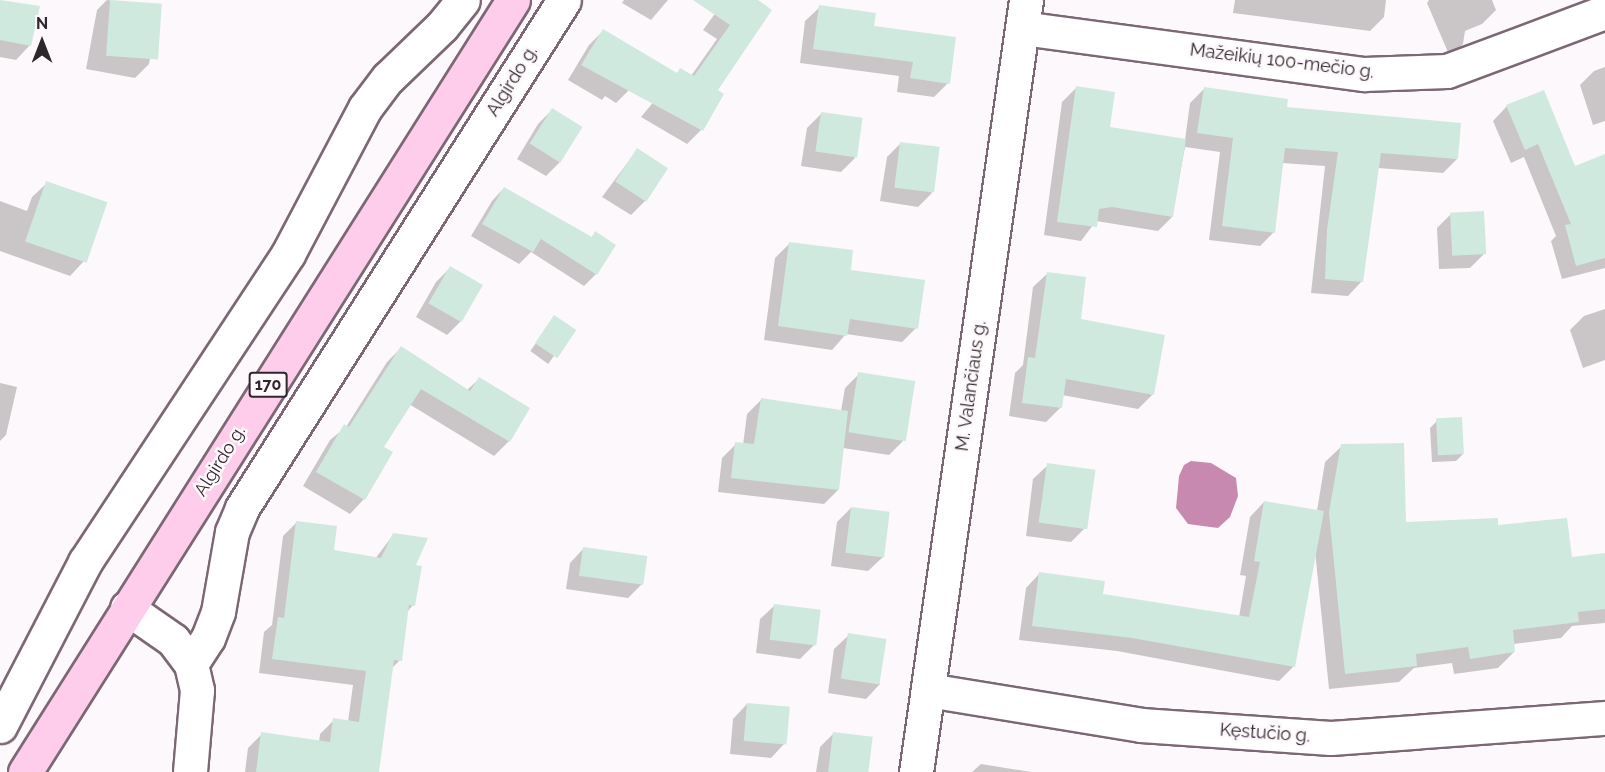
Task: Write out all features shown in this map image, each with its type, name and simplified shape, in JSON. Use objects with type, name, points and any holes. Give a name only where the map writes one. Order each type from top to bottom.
[{"type":"main road","name":"Algirdo g.","points":[[25,772],[513,0]]},
{"type":"street","points":[[0,726],[85,562],[288,254],[365,108],[388,78],[442,26],[463,0]]},
{"type":"street","name":"Algirdo g.","points":[[191,664],[218,612],[232,532],[242,508],[564,0]]},
{"type":"street","name":"Mažeikių 100-mečio g.","points":[[1024,14],[1364,74],[1447,71],[1605,12]]},
{"type":"street","name":"M. Valančiaus g.","points":[[916,772],[1024,14]]},
{"type":"street","points":[[127,608],[173,640],[191,664],[197,690],[190,772]]},
{"type":"street","name":"Kęstučio g.","points":[[928,690],[1141,725],[1331,738],[1605,718]]},
{"type":"shaded area","points":[[1191,461],[1211,463],[1236,478],[1238,496],[1230,517],[1218,528],[1188,524],[1176,508],[1179,476],[1184,465]]},
{"type":"building","points":[[0,0],[40,6],[31,46],[0,40]]},
{"type":"building","points":[[110,0],[162,4],[158,59],[106,56]]},
{"type":"building","points":[[693,0],[758,0],[772,10],[718,90],[724,94],[703,131],[581,65],[603,29],[677,73],[680,68],[694,76],[730,25]]},
{"type":"building","points":[[819,5],[876,13],[874,26],[956,37],[950,84],[910,78],[913,62],[813,49]]},
{"type":"building","points":[[1076,86],[1115,92],[1110,127],[1186,139],[1173,217],[1112,207],[1099,209],[1097,227],[1057,222]]},
{"type":"building","points":[[1204,87],[1288,99],[1287,107],[1461,123],[1458,159],[1381,153],[1363,282],[1325,279],[1327,230],[1338,152],[1285,148],[1275,233],[1222,226],[1233,138],[1197,133]]},
{"type":"building","points":[[1544,90],[1575,166],[1605,154],[1605,258],[1576,266],[1565,225],[1571,224],[1538,144],[1525,150],[1506,105]]},
{"type":"building","points":[[552,108],[583,127],[560,163],[530,144]]},
{"type":"building","points":[[821,112],[863,118],[857,157],[815,152]]},
{"type":"building","points":[[900,142],[940,147],[934,193],[894,188]]},
{"type":"building","points":[[637,148],[668,168],[646,202],[615,182]]},
{"type":"building","points":[[46,181],[107,202],[87,263],[25,242]]},
{"type":"building","points":[[504,187],[592,237],[595,231],[616,245],[597,275],[541,239],[533,252],[482,224]]},
{"type":"building","points":[[1484,211],[1486,254],[1452,256],[1450,213]]},
{"type":"building","points":[[789,242],[853,250],[851,270],[925,280],[918,329],[850,319],[847,336],[778,326]]},
{"type":"building","points":[[450,266],[483,285],[461,322],[428,303]]},
{"type":"building","points":[[1047,272],[1086,277],[1081,319],[1165,335],[1154,395],[1066,379],[1062,408],[1022,403],[1028,357],[1035,358]]},
{"type":"building","points":[[554,315],[576,330],[557,358],[535,343]]},
{"type":"building","points":[[401,346],[470,391],[479,377],[530,408],[510,442],[421,389],[384,447],[393,452],[365,500],[316,472],[344,424],[349,427]]},
{"type":"building","points":[[858,372],[915,381],[906,441],[848,432]]},
{"type":"building","points":[[761,398],[848,411],[839,490],[731,478],[735,442],[754,444]]},
{"type":"building","points":[[1462,417],[1464,454],[1438,455],[1436,418]]},
{"type":"building","points":[[1404,443],[1406,522],[1498,518],[1498,525],[1567,518],[1572,557],[1605,553],[1605,609],[1578,612],[1579,622],[1513,630],[1515,652],[1470,659],[1468,647],[1416,654],[1417,666],[1345,674],[1329,512],[1341,444]]},
{"type":"building","points":[[1047,463],[1096,470],[1087,529],[1039,522]]},
{"type":"building","points":[[1264,501],[1324,511],[1295,667],[1132,638],[1032,626],[1039,572],[1105,581],[1103,594],[1249,617],[1260,562],[1254,561]]},
{"type":"building","points":[[851,507],[890,512],[884,557],[845,553]]},
{"type":"building","points":[[296,521],[337,526],[334,550],[381,558],[393,533],[428,538],[416,565],[422,566],[415,606],[409,605],[402,661],[394,660],[379,772],[256,772],[261,732],[330,742],[333,718],[359,722],[366,671],[272,659],[278,617],[284,618]]},
{"type":"building","points":[[583,547],[647,556],[643,585],[579,576]]},
{"type":"building","points":[[774,604],[821,610],[816,645],[770,640]]},
{"type":"building","points":[[848,633],[887,639],[879,685],[841,678]]},
{"type":"building","points":[[747,703],[790,707],[787,745],[744,741]]},
{"type":"building","points":[[833,732],[873,737],[868,772],[828,772]]}]
